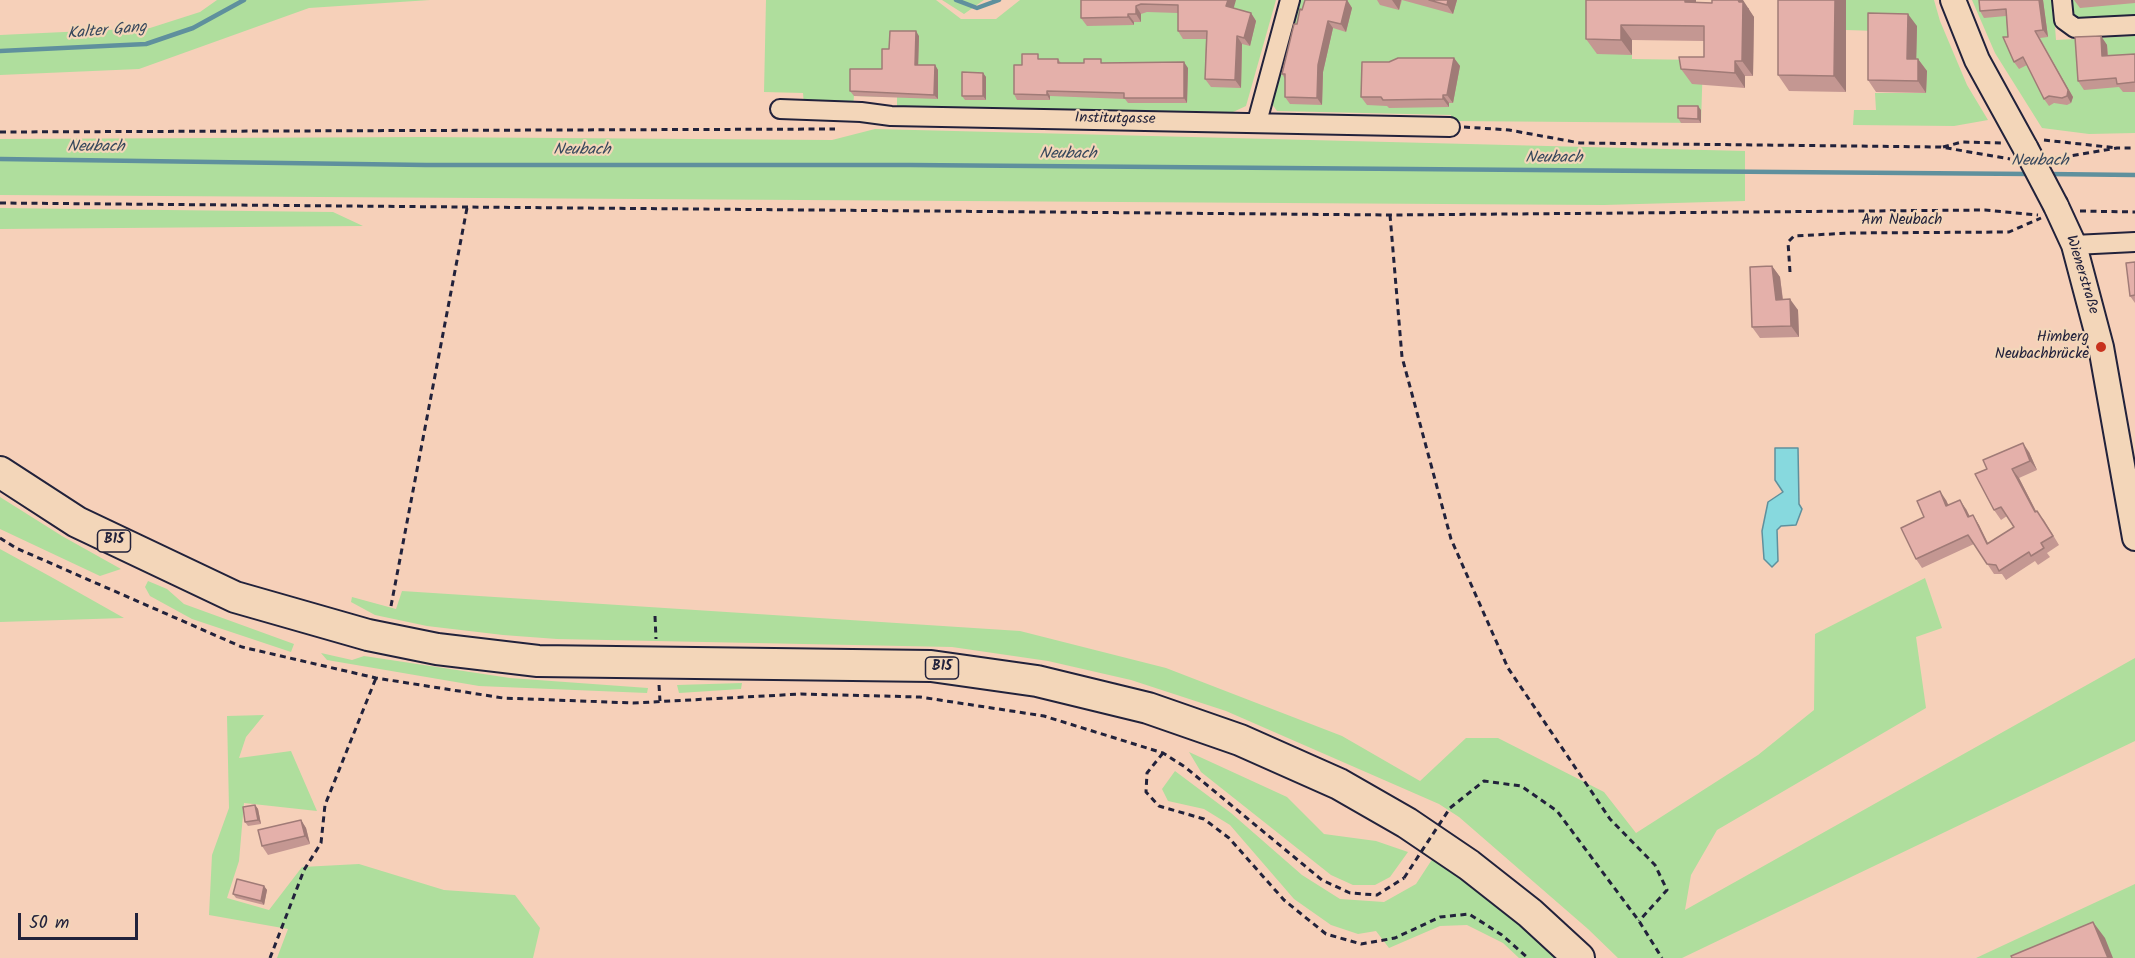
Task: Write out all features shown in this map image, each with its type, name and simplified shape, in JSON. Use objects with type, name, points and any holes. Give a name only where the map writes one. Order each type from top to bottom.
[{"type":"main road","name":"B15","points":[[0,472],[77,522],[235,597],[368,634],[437,649],[537,661],[789,662],[931,666],[1037,681],[1148,708],[1240,740],[1339,784],[1469,865],[1530,913],[1579,958]]},
{"type":"street","points":[[1257,122],[1290,0]]},
{"type":"street","name":"Wienerstraße","points":[[1953,0],[1977,60],[2030,150],[2053,211],[2074,245],[2101,347],[2135,538]]},
{"type":"street","points":[[2062,0],[2064,20],[2075,28],[2135,25]]},
{"type":"street","name":"Institutgasse","points":[[780,109],[861,112],[891,116],[1450,127]]},
{"type":"street","points":[[2074,245],[2135,242]]},
{"type":"path","points":[[1450,127],[1509,130],[1580,143],[2030,150],[2135,148]]},
{"type":"path","points":[[0,132],[832,130],[842,128]]},
{"type":"path","points":[[1941,147],[1962,142],[2030,150],[2117,148]]},
{"type":"path","points":[[0,203],[1390,215],[1985,210],[2135,212]]},
{"type":"path","points":[[391,606],[467,208]]},
{"type":"path","name":"Am Neubach","points":[[1790,272],[1788,243],[1794,236],[1850,233],[2009,232],[2053,211]]},
{"type":"path","points":[[1390,215],[1402,357],[1451,539],[1508,668],[1610,819],[1655,866],[1663,882],[1667,891],[1639,921]]},
{"type":"path","points":[[0,538],[16,548],[242,647],[376,678],[503,698],[660,702],[801,694],[920,697],[1044,716],[1163,753],[1185,767],[1322,880],[1350,893],[1377,895],[1404,878],[1450,808],[1484,781],[1521,786],[1557,811],[1639,921],[1662,958]]},
{"type":"path","points":[[655,616],[657,641]]},
{"type":"path","points":[[270,958],[304,870],[321,843],[325,805],[376,678]]},
{"type":"path","points":[[659,680],[660,702]]},
{"type":"path","points":[[1163,753],[1147,773],[1146,792],[1159,806],[1204,819],[1229,838],[1284,900],[1326,934],[1360,944],[1395,938],[1440,917],[1468,914],[1502,934],[1528,958]]},
{"type":"green space","points":[[217,0],[430,0],[309,8],[139,69],[0,75],[0,35],[150,28],[200,12]]},
{"type":"green space","points":[[766,0],[936,0],[961,19],[996,19],[1020,0],[1276,0],[1246,106],[1233,112],[897,108],[897,97],[854,96],[853,106],[804,105],[803,93],[764,92]]},
{"type":"green space","points":[[942,0],[984,0],[964,14]]},
{"type":"green space","points":[[1300,0],[1597,0],[1597,41],[1632,41],[1632,59],[1703,60],[1701,123],[1451,121],[1451,115],[1277,111],[1272,104]]},
{"type":"green space","points":[[1846,0],[1934,0],[1940,21],[1967,85],[1988,120],[1954,126],[1853,125],[1854,110],[1876,110],[1875,93],[1926,93],[1877,31],[1846,30]]},
{"type":"green space","points":[[1972,0],[2053,0],[2056,40],[2135,36],[2135,133],[2089,134],[2042,128],[1995,53]]},
{"type":"green space","points":[[2071,0],[2135,0],[2135,17],[2081,21],[2072,14]]},
{"type":"green space","points":[[875,129],[1745,151],[1745,201],[1604,205],[0,195],[0,139],[423,137],[832,140]]},
{"type":"green space","points":[[0,208],[333,212],[363,226],[0,229]]},
{"type":"green space","points":[[0,497],[62,536],[121,569],[100,576],[0,529]]},
{"type":"green space","points":[[0,549],[53,578],[124,618],[0,622]]},
{"type":"green space","points":[[1925,578],[1942,628],[1916,637],[1926,708],[1717,830],[1691,875],[1685,910],[2135,658],[2135,741],[1682,958],[1618,958],[1459,817],[1439,804],[1226,711],[1131,680],[1048,661],[952,647],[557,639],[503,635],[427,626],[375,615],[351,602],[352,597],[396,609],[402,591],[1020,631],[1166,668],[1342,736],[1420,781],[1466,738],[1498,738],[1604,792],[1636,833],[1758,755],[1814,710],[1815,634]]},
{"type":"green space","points":[[148,581],[167,589],[184,604],[294,644],[291,652],[192,619],[150,596],[145,587]]},
{"type":"green space","points":[[321,653],[352,660],[364,656],[510,678],[648,688],[647,693],[479,686],[327,660]]},
{"type":"green space","points":[[742,683],[741,689],[679,693],[677,685]]},
{"type":"green space","points":[[264,715],[246,737],[239,758],[291,751],[317,811],[244,803],[239,861],[227,898],[269,910],[302,867],[359,864],[444,890],[515,895],[540,928],[533,958],[277,958],[288,929],[209,915],[212,855],[229,808],[227,716]]},
{"type":"green space","points":[[1189,752],[1287,797],[1324,834],[1376,841],[1408,852],[1390,877],[1375,885],[1353,885],[1331,875],[1201,772]]},
{"type":"green space","points":[[1175,771],[1231,813],[1302,875],[1340,899],[1384,902],[1416,884],[1433,858],[1480,892],[1559,958],[1519,958],[1503,943],[1467,925],[1440,926],[1389,948],[1376,931],[1358,934],[1331,925],[1294,899],[1230,825],[1204,809],[1168,801],[1162,789]]},
{"type":"green space","points":[[2135,884],[2135,958],[1976,958]]},
{"type":"water","points":[[1775,448],[1798,448],[1799,504],[1802,509],[1796,525],[1781,526],[1777,530],[1778,561],[1772,567],[1764,559],[1762,531],[1768,502],[1783,492],[1775,480]]},
{"type":"building","points":[[1081,0],[1228,0],[1226,6],[1251,13],[1244,38],[1237,36],[1235,80],[1205,79],[1207,31],[1178,31],[1178,5],[1141,4],[1136,6],[1136,14],[1128,14],[1128,17],[1081,18]]},
{"type":"building","points":[[1305,0],[1347,0],[1341,24],[1328,21],[1318,65],[1317,98],[1285,97],[1285,74],[1282,74],[1294,24],[1297,24],[1300,9],[1302,10]]},
{"type":"building","points":[[1429,0],[1448,0],[1447,5]]},
{"type":"building","points":[[1586,0],[1685,0],[1685,2],[1712,3],[1712,0],[1738,0],[1743,2],[1742,61],[1735,61],[1735,73],[1681,69],[1679,57],[1704,57],[1704,26],[1621,25],[1621,40],[1586,39]]},
{"type":"building","points":[[1778,0],[1835,0],[1834,76],[1778,75]]},
{"type":"building","points":[[1979,0],[2039,0],[2043,30],[2035,31],[2068,90],[2067,96],[2062,98],[2049,96],[2044,99],[2023,57],[2014,62],[2003,37],[2008,37],[2006,9],[1980,11]]},
{"type":"building","points":[[1868,13],[1908,14],[1907,59],[1918,59],[1918,81],[1868,80]]},
{"type":"building","points":[[890,31],[916,31],[915,65],[935,65],[934,95],[850,91],[850,69],[882,69],[882,49],[889,49]]},
{"type":"building","points":[[2101,36],[2102,56],[2135,54],[2135,82],[2117,84],[2116,78],[2078,81],[2075,37]]},
{"type":"building","points":[[1022,54],[1038,54],[1038,59],[1058,59],[1058,63],[1084,63],[1084,59],[1101,59],[1101,63],[1184,62],[1184,98],[1124,98],[1124,93],[1047,91],[1047,95],[1014,94],[1014,65],[1022,65]]},
{"type":"building","points":[[1398,58],[1454,58],[1447,95],[1443,95],[1443,99],[1383,100],[1381,97],[1361,97],[1362,62],[1389,62]]},
{"type":"building","points":[[962,72],[983,73],[983,96],[962,96]]},
{"type":"building","points":[[1678,106],[1698,106],[1698,119],[1678,118]]},
{"type":"building","points":[[2135,262],[2135,295],[2130,296],[2126,263]]},
{"type":"building","points":[[1772,266],[1776,300],[1790,299],[1791,326],[1752,327],[1750,267]]},
{"type":"building","points":[[2023,443],[2030,461],[2012,469],[2035,512],[2037,511],[2053,536],[2041,543],[2044,548],[2031,556],[2029,552],[1999,571],[1996,565],[1987,564],[1968,535],[1916,559],[1901,528],[1924,517],[1917,501],[1940,491],[1946,506],[1960,500],[1968,517],[1973,515],[1987,544],[2014,527],[2001,507],[1994,510],[1975,474],[1987,469],[1983,460]]},
{"type":"building","points":[[255,805],[258,820],[245,822],[243,807]]},
{"type":"building","points":[[301,820],[305,836],[262,846],[258,830]]},
{"type":"building","points":[[237,879],[264,886],[261,901],[233,894]]},
{"type":"building","points":[[2093,922],[2108,958],[2012,958],[2011,956]]},
{"type":"waterway","name":"Kalter Gang","points":[[0,51],[146,44],[193,28],[244,0]]},
{"type":"waterway","name":"Kalter Gang","points":[[956,0],[977,8],[999,0]]},
{"type":"waterway","name":"Neubach","points":[[0,159],[426,165],[910,165],[2030,174]]},
{"type":"waterway","name":"Neubach","points":[[2048,174],[2135,175]]},
{"type":"place","name":"Himberg Neubachbrücke","points":[[2101,347]]}]
